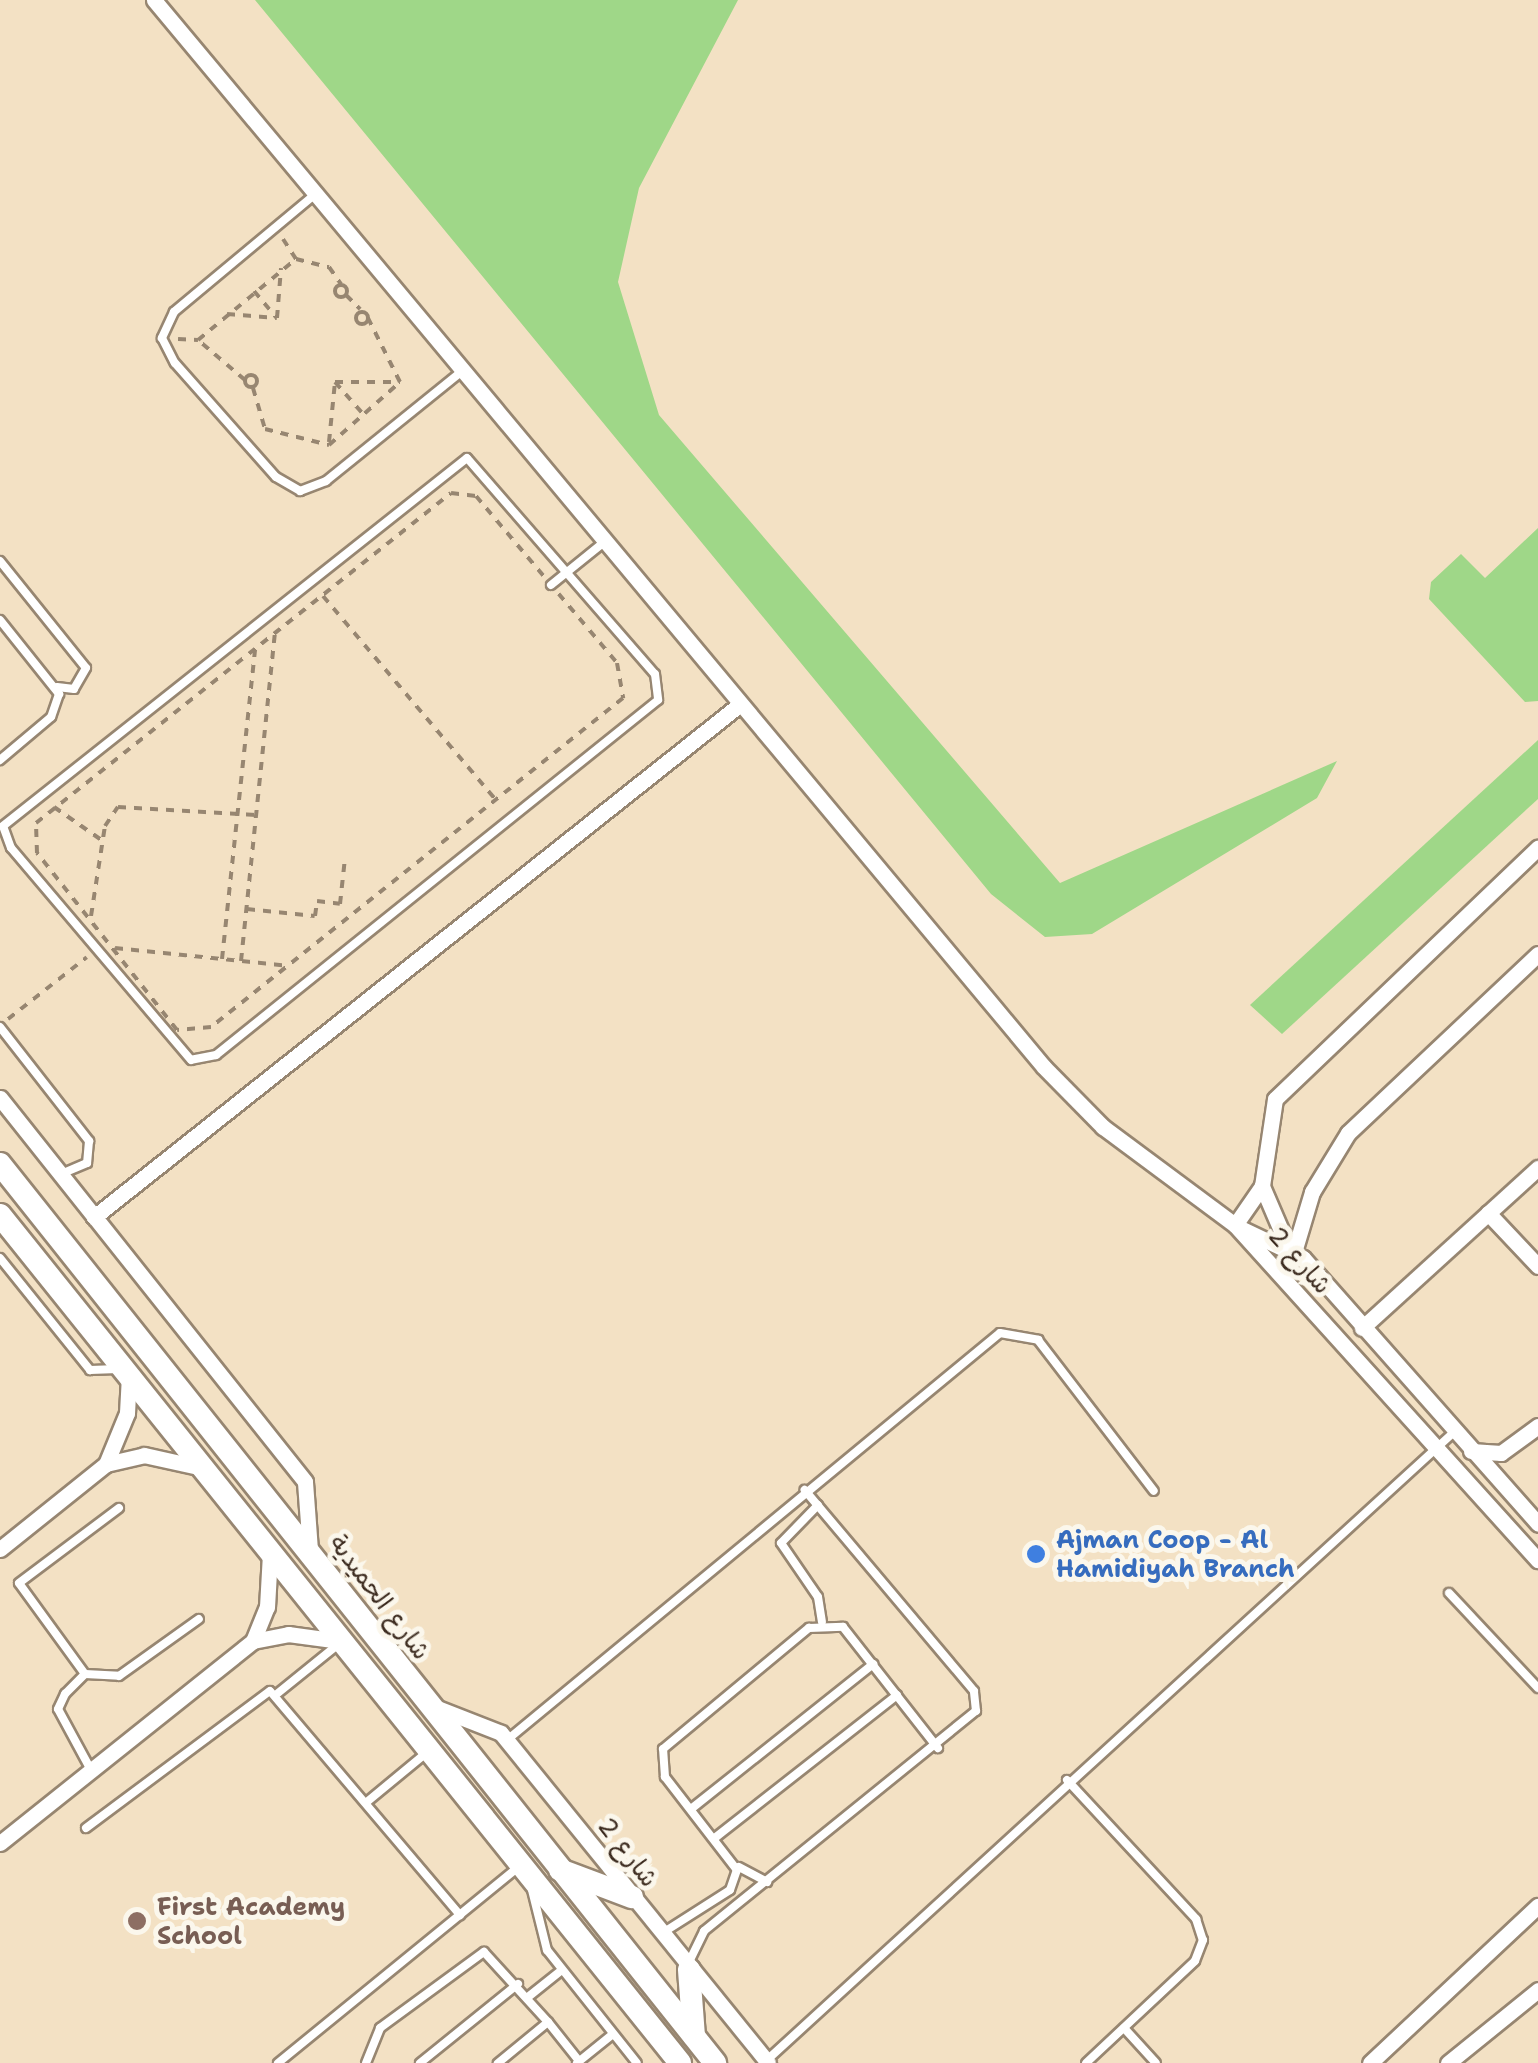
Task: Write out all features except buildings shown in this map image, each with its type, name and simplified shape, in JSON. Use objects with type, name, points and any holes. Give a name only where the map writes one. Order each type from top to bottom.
[{"type":"street","points":[[154,0],[460,372],[1072,1098],[1234,1225],[1262,1186]]},
{"type":"street","points":[[94,1217],[739,705]]},
{"type":"street","points":[[1292,1250],[1262,1186],[1267,1118],[1286,1082],[1538,848]]},
{"type":"street","points":[[1292,1250],[1312,1192],[1348,1133],[1538,954]]},
{"type":"street","points":[[0,1098],[305,1482],[310,1550]]},
{"type":"street","name":"شارع الحميدية","points":[[0,1164],[715,2063]]},
{"type":"street","points":[[1362,1328],[1538,1168]]},
{"type":"street","points":[[1488,1214],[1538,1266]]},
{"type":"street","points":[[0,1216],[342,1642],[425,1754],[680,2063]]},
{"type":"street","name":"شارع 2","points":[[1234,1225],[1292,1250],[1538,1524]]},
{"type":"street","name":"شارع 2","points":[[1234,1225],[1538,1560]]},
{"type":"street","points":[[106,1464],[127,1413],[125,1371]]},
{"type":"street","points":[[1471,1451],[1501,1452],[1538,1426]]},
{"type":"street","points":[[0,1549],[106,1464],[144,1455],[201,1468]]},
{"type":"street","points":[[253,1641],[267,1607],[270,1553]]},
{"type":"street","points":[[0,1843],[253,1641],[288,1634],[342,1642]]},
{"type":"street","name":"شارع 2","points":[[427,1704],[472,1714],[507,1740],[767,2062]]},
{"type":"street","points":[[560,1870],[632,1896]]},
{"type":"street","points":[[1370,2063],[1538,1906]]},
{"type":"street","points":[[689,1970],[694,2036]]},
{"type":"street","points":[[1448,2063],[1538,1990]]},
{"type":"lane","points":[[313,196],[174,312],[162,338],[276,477],[300,491],[326,481],[460,372]]},
{"type":"lane","points":[[456,460],[485,468],[568,571],[660,682],[650,707],[204,1060],[179,1054],[4,838],[17,805],[456,460]]},
{"type":"lane","points":[[551,585],[603,543]]},
{"type":"lane","points":[[0,561],[86,668],[74,690],[57,688],[0,620]]},
{"type":"lane","points":[[0,760],[50,718],[57,688]]},
{"type":"lane","points":[[0,1026],[89,1142],[87,1163],[58,1172]]},
{"type":"lane","points":[[0,1258],[90,1370],[125,1371]]},
{"type":"lane","points":[[507,1740],[993,1337],[1016,1330],[1038,1340],[1154,1490]]},
{"type":"lane","points":[[767,2062],[1068,1780],[1454,1432]]},
{"type":"lane","points":[[689,1970],[698,1936],[973,1718],[974,1691],[805,1490]]},
{"type":"lane","points":[[818,1505],[780,1544],[818,1597],[822,1622]]},
{"type":"lane","points":[[84,1674],[19,1583],[119,1508]]},
{"type":"lane","points":[[1450,1593],[1538,1688]]},
{"type":"lane","points":[[84,1674],[119,1676],[199,1619]]},
{"type":"lane","points":[[822,1622],[844,1628],[938,1748]]},
{"type":"lane","points":[[767,1882],[736,1863],[662,1770],[668,1742],[822,1622]]},
{"type":"lane","points":[[86,1828],[254,1695],[278,1693],[342,1642]]},
{"type":"lane","points":[[691,1809],[873,1664]]},
{"type":"lane","points":[[84,1674],[58,1709],[91,1770]]},
{"type":"lane","points":[[278,1693],[460,1915]]},
{"type":"lane","points":[[716,1838],[897,1695]]},
{"type":"lane","points":[[368,1800],[425,1754]]},
{"type":"lane","points":[[1068,1780],[1201,1930],[1196,1961],[1086,2063]]},
{"type":"lane","points":[[659,1932],[684,1927],[730,1890],[736,1863]]},
{"type":"lane","points":[[278,2063],[460,1915],[524,1877],[541,1940],[637,2063]]},
{"type":"lane","points":[[366,2063],[380,2028],[476,1953],[492,1954],[578,2062],[613,2034]]},
{"type":"lane","points":[[528,1996],[562,1970]]},
{"type":"lane","points":[[420,2063],[518,1984]]},
{"type":"lane","points":[[498,2063],[548,2022]]},
{"type":"lane","points":[[1124,2028],[1156,2063]]},
{"type":"path","points":[[275,226],[296,259]]},
{"type":"path","points":[[198,340],[253,290],[296,259],[328,267],[346,295],[368,318],[400,382]]},
{"type":"path","points":[[277,318],[281,267]]},
{"type":"path","points":[[341,284],[335,293],[346,295]]},
{"type":"path","points":[[253,290],[277,318]]},
{"type":"path","points":[[362,311],[358,323],[368,318]]},
{"type":"path","points":[[225,314],[277,318]]},
{"type":"path","points":[[162,338],[198,340],[245,380],[253,388],[265,430],[329,445]]},
{"type":"path","points":[[245,380],[256,377],[253,388]]},
{"type":"path","points":[[335,382],[400,382]]},
{"type":"path","points":[[335,382],[364,415]]},
{"type":"path","points":[[329,445],[335,382]]},
{"type":"path","points":[[329,445],[400,382]]},
{"type":"path","points":[[460,490],[476,496],[551,585],[626,686],[614,708],[204,1032],[185,1034],[31,844],[36,823],[54,807],[460,490]]},
{"type":"path","points":[[322,595],[498,802]]},
{"type":"path","points":[[241,961],[275,632]]},
{"type":"path","points":[[222,959],[255,648]]},
{"type":"path","points":[[90,918],[109,815],[129,804],[257,816]]},
{"type":"path","points":[[54,807],[103,841]]},
{"type":"path","points":[[247,909],[315,916],[317,901],[340,904],[345,858]]},
{"type":"path","points":[[0,1026],[109,940]]},
{"type":"path","points":[[115,948],[291,966]]},
{"type":"green space","points":[[255,0],[738,0],[639,188],[618,282],[659,415],[1060,883],[1337,761],[1317,798],[1092,934],[1045,937],[991,894]]},
{"type":"green space","points":[[1538,528],[1538,701],[1525,702],[1429,599],[1431,582],[1461,554],[1485,578]]},
{"type":"green space","points":[[1538,740],[1538,799],[1282,1034],[1250,1005]]},
{"type":"place","name":"Ajman Coop - Al Hamidiyah Branch","points":[[1036,1554]]},
{"type":"place","name":"First Academy School","points":[[137,1921]]}]
